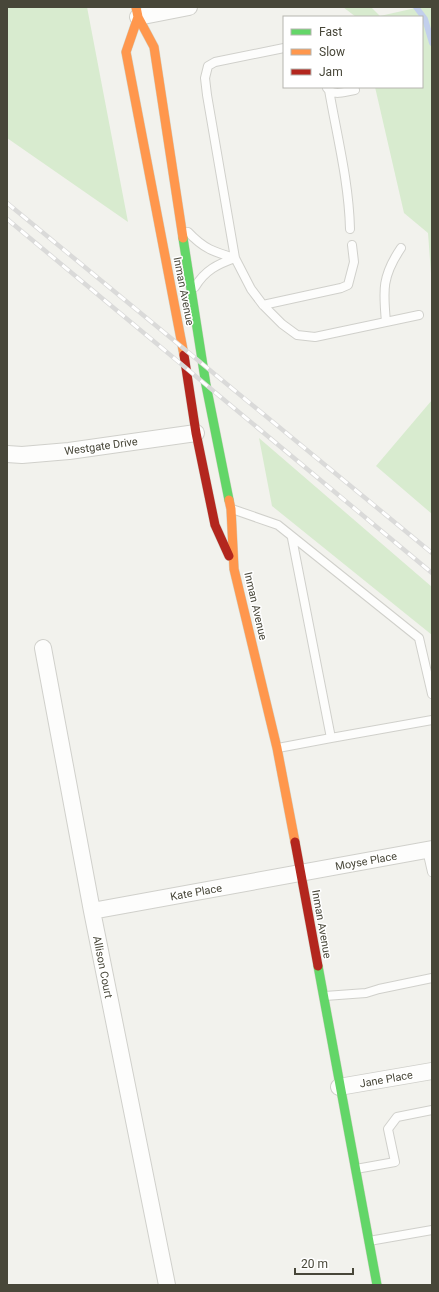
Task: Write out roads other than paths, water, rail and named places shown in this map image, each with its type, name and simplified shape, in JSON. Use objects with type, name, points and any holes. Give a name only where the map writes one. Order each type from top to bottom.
[{"type":"main road","name":"Inman Avenue","points":[[137,12],[154,48],[193,291],[206,385],[231,509],[234,569]]},
{"type":"main road","name":"Inman Avenue","points":[[137,12],[126,52],[183,347],[196,433],[215,525],[234,569],[277,748],[377,1285]]},
{"type":"street","points":[[137,12],[189,7]]},
{"type":"street","name":"Westgate Drive","points":[[7,454],[22,455],[69,451],[196,433]]},
{"type":"street","name":"Allison Court","points":[[44,648],[92,911],[167,1285]]},
{"type":"street","name":"Moyse Place","points":[[301,874],[430,850]]},
{"type":"street","name":"Kate Place","points":[[92,911],[301,874]]},
{"type":"street","name":"Jane Place","points":[[340,1087],[432,1071]]},
{"type":"lane","points":[[283,48],[215,62],[208,66],[205,78],[235,258],[250,289],[263,305],[282,324],[297,335],[315,337],[420,314]]},
{"type":"lane","points":[[328,89],[336,93],[355,90]]},
{"type":"lane","points":[[328,89],[350,210],[350,229]]},
{"type":"lane","points":[[182,227],[201,244],[216,253],[235,258]]},
{"type":"lane","points":[[263,305],[341,288],[348,285],[354,262],[352,245]]},
{"type":"lane","points":[[386,322],[384,286],[389,268],[401,248]]},
{"type":"lane","points":[[193,291],[204,274],[211,268],[235,258]]},
{"type":"lane","points":[[231,509],[278,525],[292,538],[418,638],[432,694]]},
{"type":"lane","points":[[292,538],[332,738]]},
{"type":"lane","points":[[277,748],[432,720]]},
{"type":"lane","points":[[430,850],[432,872]]},
{"type":"lane","points":[[323,996],[366,993],[432,978]]},
{"type":"lane","points":[[355,1170],[395,1162],[388,1129],[392,1123],[397,1117],[432,1110]]},
{"type":"lane","points":[[369,1241],[432,1230]]},
{"type":"waterway","points":[[416,7],[423,16]]},
{"type":"waterway","points":[[423,16],[432,43]]},
{"type":"railway","points":[[7,203],[432,553]]},
{"type":"railway","points":[[7,219],[432,573]]}]
